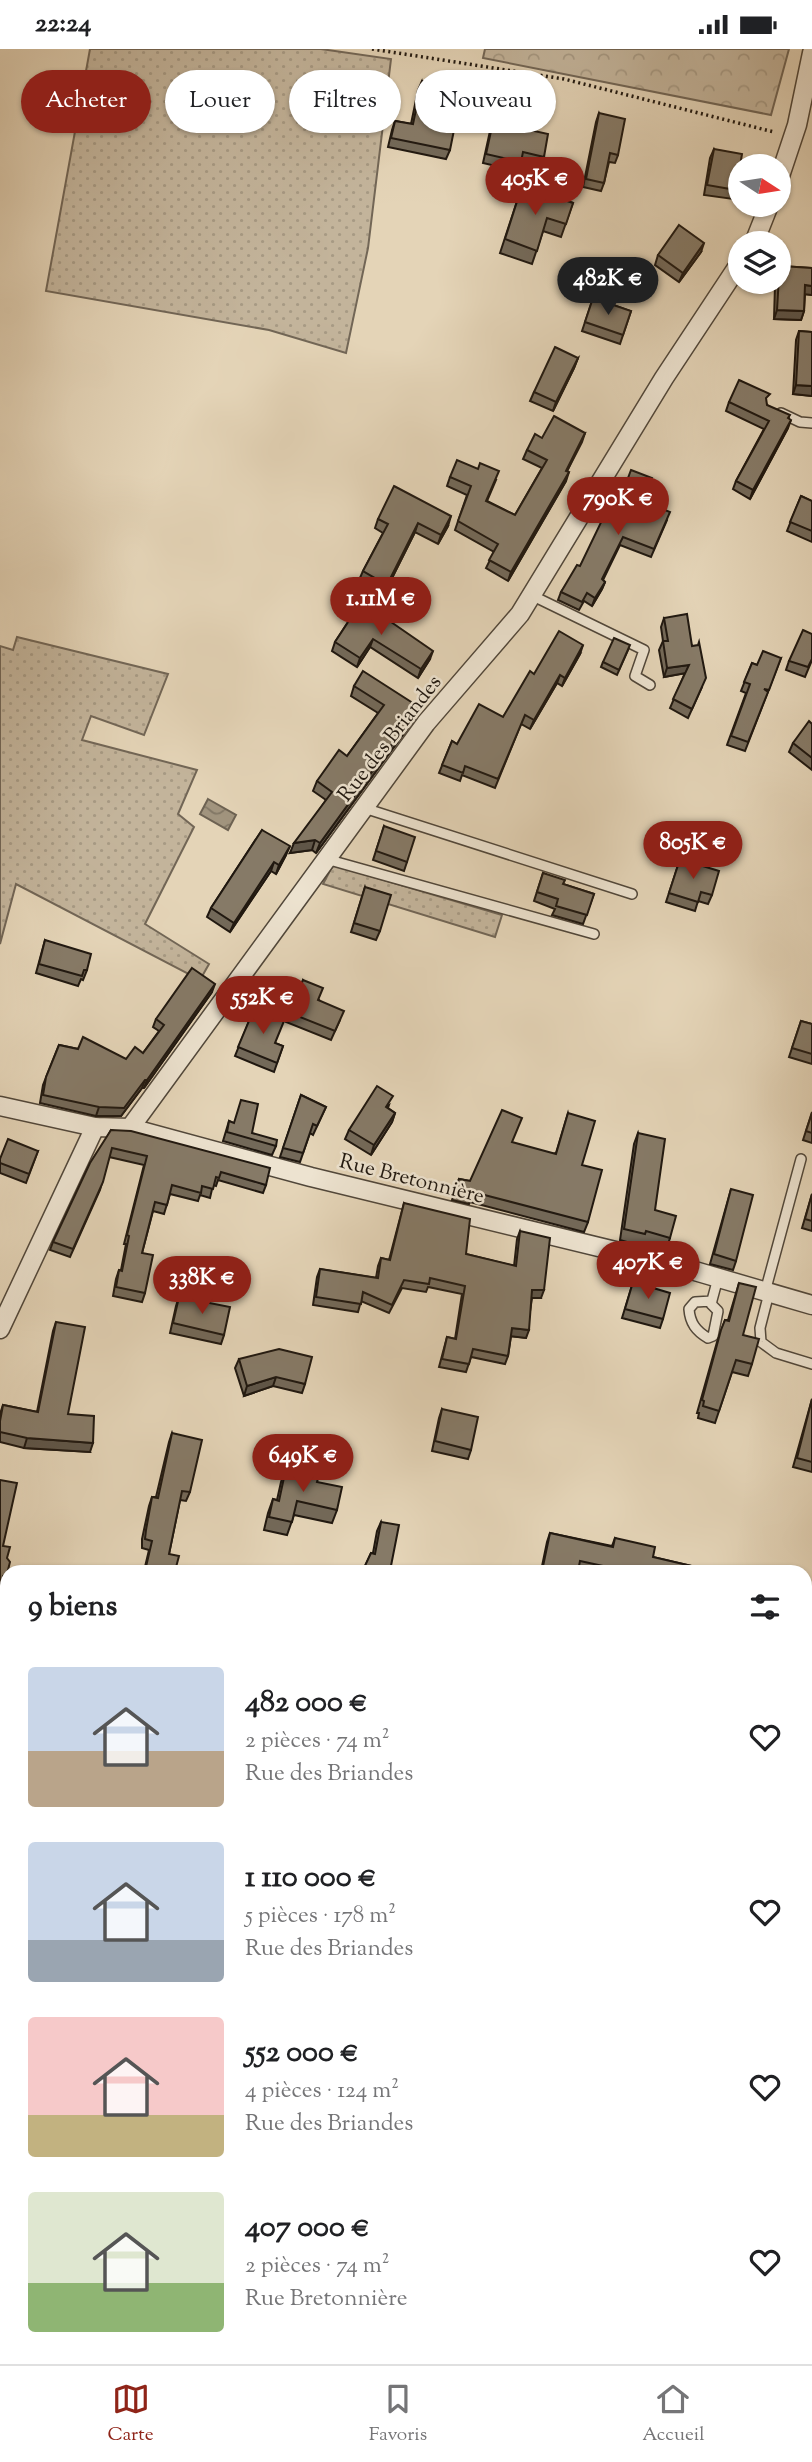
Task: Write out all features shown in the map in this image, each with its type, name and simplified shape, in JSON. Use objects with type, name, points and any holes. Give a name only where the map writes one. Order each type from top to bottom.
[{"type":"street","points":[[790,154],[801,131],[812,53]]},
{"type":"street","name":"Rue des Briandes","points":[[130,1128],[426,723],[520,614],[664,378],[728,281]]},
{"type":"street","name":"Rue Bretonnière","points":[[0,1106],[95,1127],[130,1128],[311,1177],[718,1278],[812,1305]]},
{"type":"street","points":[[0,1329],[95,1127]]},
{"type":"lane","points":[[769,409],[800,422],[812,423]]},
{"type":"lane","points":[[531,595],[644,650],[635,676],[650,685]]},
{"type":"lane","points":[[363,808],[632,894]]},
{"type":"lane","points":[[326,859],[594,934]]},
{"type":"lane","points":[[801,1159],[760,1328],[761,1342],[776,1353],[812,1364]]},
{"type":"lane","points":[[712,1301],[718,1278]]},
{"type":"path","points":[[372,49],[564,79],[801,131]]},
{"type":"green space","points":[[90,49],[321,49],[391,59],[390,70],[289,70],[289,133],[382,133],[368,248],[346,353],[269,330],[46,291],[75,133],[151,133],[151,70],[86,70]]},
{"type":"green space","points":[[485,49],[789,49],[771,115],[556,72],[556,70],[483,58]]},
{"type":"green space","points":[[17,637],[168,674],[144,735],[91,716],[82,740],[197,770],[178,814],[194,827],[145,924],[209,964],[200,980],[16,884],[0,944],[0,646],[13,650]]},
{"type":"green space","points":[[333,865],[502,915],[495,937],[323,884]]},
{"type":"water","points":[[208,799],[236,815],[228,830],[200,814]]},
{"type":"building","points":[[599,113],[625,119],[618,155],[610,153],[604,183],[586,179]]},
{"type":"building","points":[[415,114],[415,133],[453,133],[450,150],[391,138],[392,133],[401,133],[401,122],[413,124]]},
{"type":"building","points":[[491,133],[548,134],[544,157],[523,152],[521,162],[486,154]]},
{"type":"building","points":[[714,149],[742,154],[728,154],[728,189],[707,185]]},
{"type":"building","points":[[522,186],[573,203],[566,224],[547,218],[537,251],[505,239]]},
{"type":"building","points":[[679,225],[704,243],[683,273],[658,255]]},
{"type":"building","points":[[791,267],[812,268],[812,286],[805,285],[804,311],[777,310],[778,294],[791,294]]},
{"type":"building","points":[[593,298],[631,311],[623,335],[585,322]]},
{"type":"building","points":[[799,331],[812,332],[812,386],[796,385]]},
{"type":"building","points":[[555,347],[578,358],[556,402],[534,392]]},
{"type":"building","points":[[739,380],[770,394],[766,398],[767,405],[790,415],[788,418],[791,420],[753,490],[736,481],[769,421],[729,402]]},
{"type":"building","points":[[554,416],[585,433],[566,471],[569,472],[511,572],[489,560],[498,544],[458,521],[471,486],[450,477],[457,460],[478,469],[480,463],[499,471],[486,501],[515,515],[547,460],[527,450],[535,434],[542,438]]},
{"type":"building","points":[[631,470],[652,478],[642,501],[670,512],[654,549],[623,537],[602,579],[605,582],[595,598],[587,593],[582,602],[561,592],[577,565],[580,566],[605,514],[613,518]]},
{"type":"building","points":[[394,486],[451,516],[441,535],[418,523],[387,585],[363,571],[388,524],[378,519]]},
{"type":"building","points":[[801,496],[812,501],[812,531],[790,522]]},
{"type":"building","points":[[365,604],[433,651],[421,669],[373,639],[360,658],[335,642],[356,610],[360,612]]},
{"type":"building","points":[[687,614],[692,646],[698,645],[699,642],[706,678],[692,709],[673,699],[689,665],[667,668],[663,641],[668,641],[664,618]]},
{"type":"building","points":[[803,630],[812,634],[812,659],[808,667],[789,661]]},
{"type":"building","points":[[559,631],[583,645],[565,678],[560,675],[534,720],[525,715],[498,779],[465,766],[463,773],[442,765],[452,741],[457,744],[479,704],[503,717],[530,671],[534,674]]},
{"type":"building","points":[[614,638],[630,645],[619,670],[603,662]]},
{"type":"building","points":[[763,651],[781,658],[769,690],[764,689],[768,692],[748,742],[731,736],[750,684],[744,682],[752,663],[757,665]]},
{"type":"building","points":[[363,671],[419,707],[320,843],[315,840],[294,843],[332,792],[317,781],[339,750],[347,756],[384,705],[354,686]]},
{"type":"building","points":[[809,721],[812,724],[812,758],[793,743]]},
{"type":"building","points":[[384,826],[415,837],[407,862],[376,851]]},
{"type":"building","points":[[262,830],[290,846],[279,865],[274,862],[234,923],[211,908]]},
{"type":"building","points":[[680,859],[719,871],[712,895],[701,892],[698,902],[669,893]]},
{"type":"building","points":[[543,873],[565,880],[563,884],[594,894],[587,915],[556,906],[558,899],[537,892]]},
{"type":"building","points":[[365,887],[391,895],[380,931],[354,923]]},
{"type":"building","points":[[45,940],[91,954],[87,970],[84,970],[82,976],[39,964]]},
{"type":"building","points":[[192,968],[215,984],[124,1108],[99,1107],[43,1095],[46,1077],[59,1045],[78,1049],[83,1037],[126,1059],[135,1047],[143,1053],[164,1025],[156,1019]]},
{"type":"building","points":[[303,980],[323,988],[318,1000],[344,1011],[335,1031],[290,1013]]},
{"type":"building","points":[[254,1009],[284,1021],[275,1043],[283,1046],[277,1063],[238,1047]]},
{"type":"building","points":[[801,1021],[812,1024],[812,1054],[792,1048]]},
{"type":"building","points":[[377,1086],[393,1096],[386,1107],[395,1113],[374,1145],[349,1130]]},
{"type":"building","points":[[301,1095],[326,1107],[317,1126],[313,1124],[303,1153],[283,1148]]},
{"type":"building","points":[[241,1100],[258,1104],[252,1133],[277,1140],[276,1146],[227,1132],[229,1121],[234,1123]]},
{"type":"building","points":[[502,1110],[522,1118],[512,1142],[556,1154],[568,1113],[595,1121],[582,1165],[602,1170],[588,1222],[455,1189],[459,1179],[470,1181]]},
{"type":"building","points":[[812,1113],[812,1133],[806,1131]]},
{"type":"building","points":[[111,1130],[131,1131],[270,1168],[266,1185],[221,1172],[219,1178],[216,1177],[213,1189],[202,1186],[201,1193],[172,1185],[167,1205],[155,1202],[142,1253],[153,1255],[145,1293],[116,1287],[119,1270],[122,1271],[129,1236],[127,1235],[147,1156],[112,1148],[103,1182],[73,1249],[53,1242],[90,1163]]},
{"type":"building","points":[[638,1133],[665,1139],[655,1210],[676,1216],[670,1238],[646,1231],[645,1234],[624,1229]]},
{"type":"building","points":[[8,1139],[38,1151],[29,1174],[0,1163]]},
{"type":"building","points":[[731,1189],[753,1195],[736,1261],[714,1254]]},
{"type":"building","points":[[812,1194],[812,1221],[805,1219]]},
{"type":"building","points":[[404,1203],[470,1219],[466,1254],[516,1266],[520,1231],[550,1238],[544,1290],[532,1290],[529,1330],[512,1328],[508,1356],[473,1349],[469,1364],[442,1359],[447,1337],[456,1339],[465,1286],[430,1278],[429,1284],[404,1280],[392,1305],[363,1292],[361,1304],[316,1297],[320,1269],[378,1278],[381,1258],[390,1260]]},
{"type":"building","points":[[633,1282],[670,1293],[663,1319],[625,1309]]},
{"type":"building","points":[[739,1283],[756,1287],[743,1335],[759,1339],[752,1364],[736,1360],[719,1411],[703,1406],[702,1400],[721,1330],[725,1320],[729,1321]]},
{"type":"building","points":[[179,1297],[230,1307],[224,1335],[173,1323]]},
{"type":"building","points":[[56,1322],[85,1327],[68,1414],[94,1416],[93,1443],[27,1438],[0,1432],[3,1405],[38,1412]]},
{"type":"building","points":[[279,1349],[312,1357],[305,1384],[276,1377],[247,1386],[239,1359]]},
{"type":"building","points":[[812,1399],[812,1462],[797,1458]]},
{"type":"building","points":[[442,1409],[478,1417],[471,1450],[435,1441]]},
{"type":"building","points":[[172,1433],[202,1440],[190,1492],[182,1491],[169,1554],[179,1556],[177,1565],[146,1565],[152,1541],[145,1539],[152,1497],[158,1498]]},
{"type":"building","points":[[286,1468],[319,1475],[317,1482],[342,1487],[337,1510],[297,1501],[292,1522],[269,1517],[273,1499],[279,1501]]},
{"type":"building","points":[[0,1480],[17,1483],[3,1546],[10,1547],[7,1558],[10,1562],[9,1565],[0,1565]]},
{"type":"building","points":[[381,1522],[399,1525],[391,1565],[365,1565],[371,1553],[375,1554]]},
{"type":"building","points":[[550,1533],[613,1547],[615,1538],[655,1547],[653,1557],[687,1565],[598,1565],[580,1561],[579,1565],[543,1565]]}]
